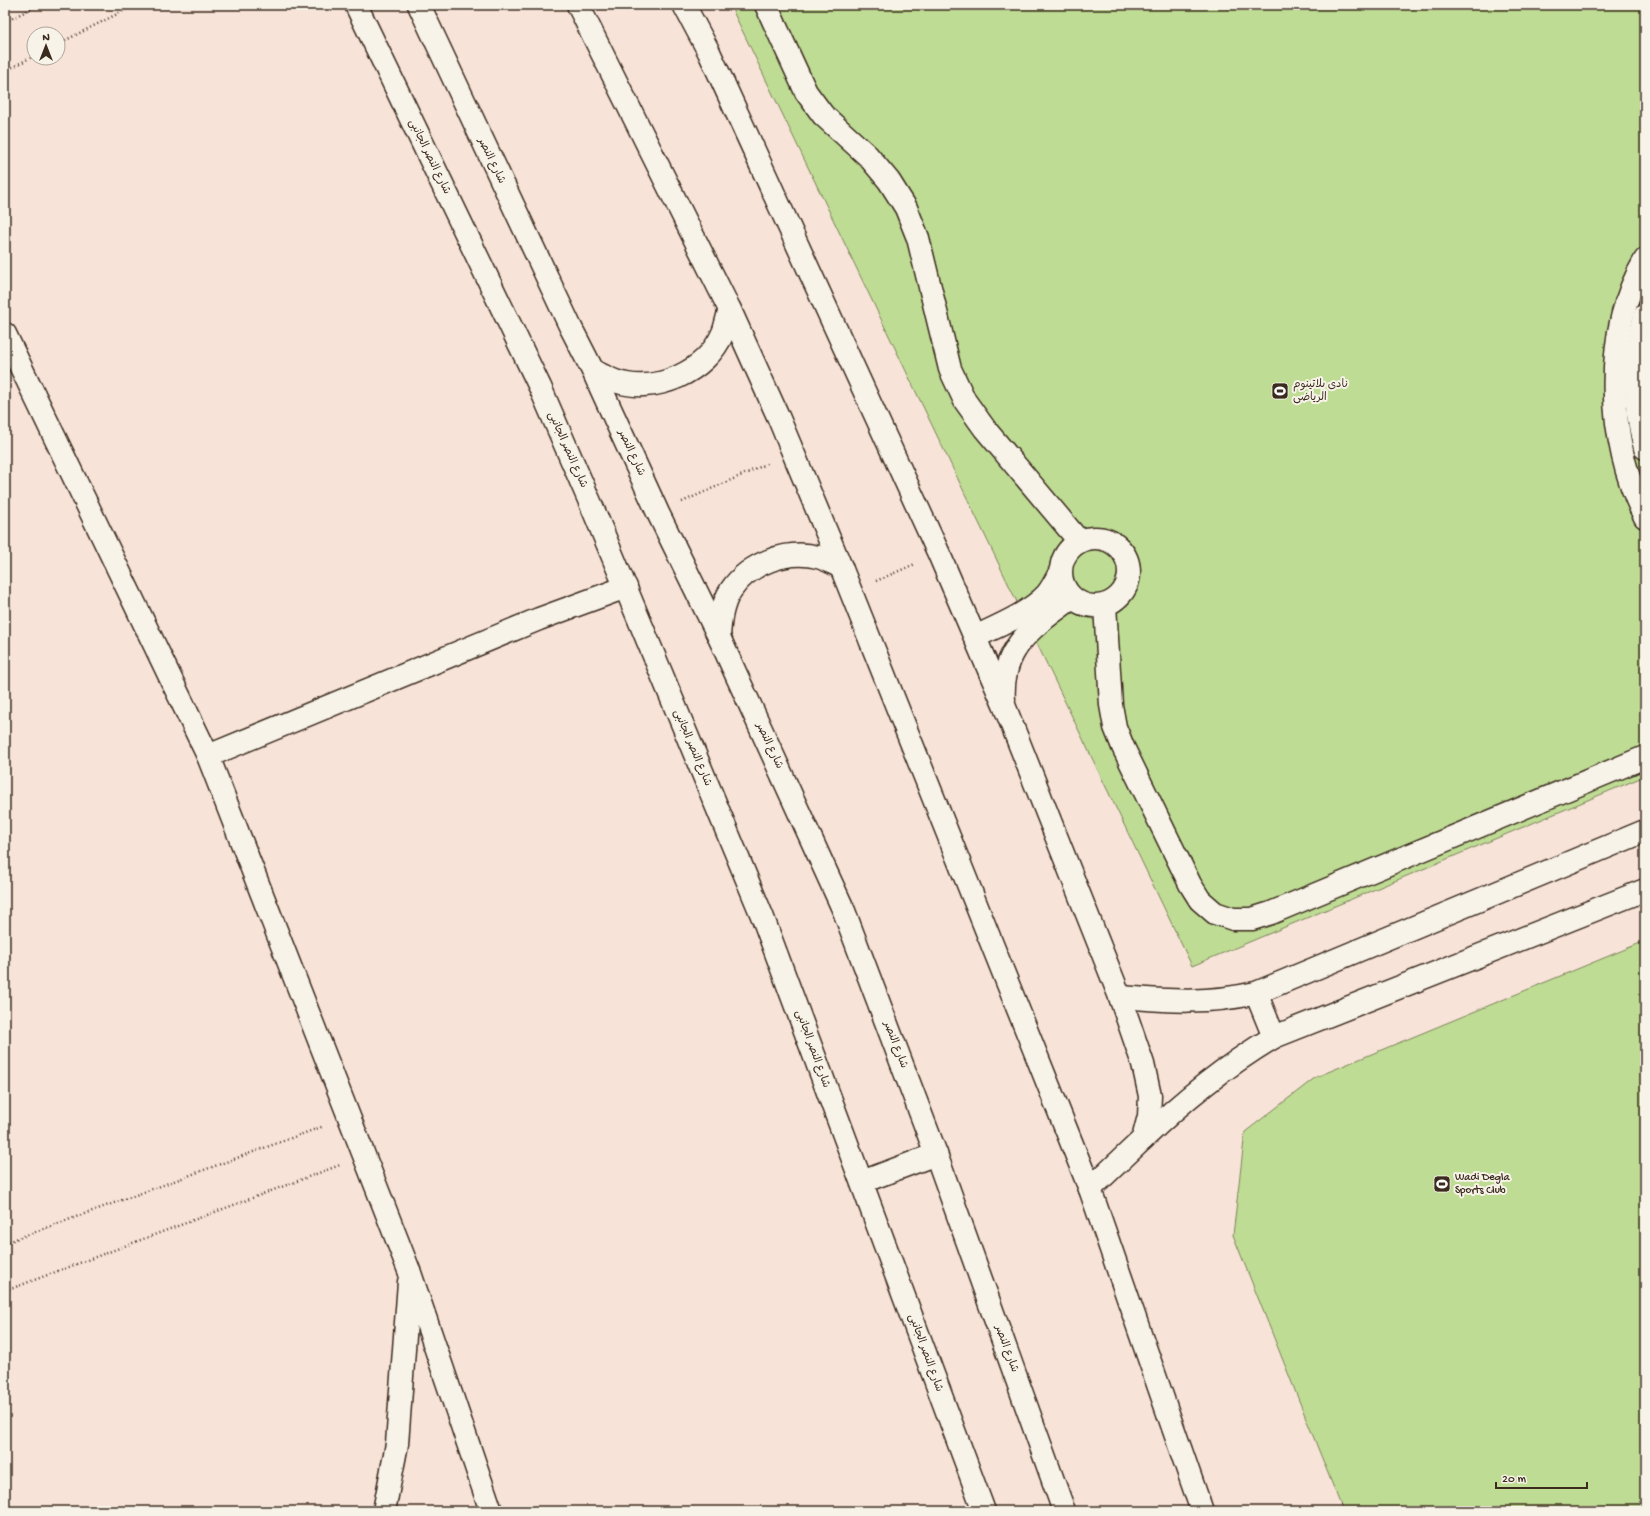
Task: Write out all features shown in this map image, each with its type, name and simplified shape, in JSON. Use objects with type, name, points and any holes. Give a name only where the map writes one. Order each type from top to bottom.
[{"type":"main road","name":"شارع النصر الجانبى","points":[[356,5],[540,387],[626,587],[763,918],[984,1511]]},
{"type":"main road","name":"شارع النصر","points":[[418,5],[570,326],[593,371],[658,513],[719,637],[844,910],[936,1154],[1064,1511]]},
{"type":"main road","points":[[578,5],[730,310],[793,452],[841,567],[1090,1189],[1202,1511]]},
{"type":"main road","points":[[684,5],[708,52],[939,554],[1004,705],[1120,997],[1142,1064],[1150,1096],[1149,1116],[1143,1139]]},
{"type":"main road","points":[[766,5],[806,92],[823,115],[868,156],[889,181],[906,208],[918,238],[950,369],[965,401],[985,430],[1079,541]]},
{"type":"main road","points":[[1645,260],[1629,295],[1617,349],[1626,403],[1645,448]]},
{"type":"main road","points":[[593,371],[616,381],[641,385],[666,382],[690,372],[709,355],[723,334],[730,310]]},
{"type":"main road","points":[[1645,314],[1639,338],[1635,369],[1618,430],[1630,482],[1645,517]]},
{"type":"main road","points":[[5,334],[208,756],[410,1273],[491,1511]]},
{"type":"main road","points":[[975,637],[1023,613],[1037,604],[1048,592],[1060,572],[1065,554],[1079,541],[1093,537],[1107,539],[1119,547],[1128,558],[1130,572],[1127,587],[1118,598],[1105,605],[1094,606],[1082,604],[1072,598],[1063,586],[1060,572]]},
{"type":"main road","points":[[719,637],[721,612],[732,590],[748,572],[770,560],[794,555],[818,557],[841,567]]},
{"type":"main road","points":[[208,756],[539,619],[626,587]]},
{"type":"main road","points":[[1004,705],[1003,688],[1006,671],[1012,654],[1022,638],[1035,625],[1072,598]]},
{"type":"main road","points":[[1105,605],[1111,705],[1115,726],[1123,747],[1190,884],[1200,900],[1215,913],[1233,919],[1252,919],[1271,913],[1645,757]]},
{"type":"main road","points":[[1120,997],[1192,1001],[1229,999],[1256,993],[1645,831]]},
{"type":"main road","points":[[1090,1189],[1173,1110],[1206,1082],[1240,1057],[1274,1037],[1645,890]]},
{"type":"main road","points":[[1256,993],[1274,1037]]},
{"type":"main road","points":[[862,1182],[936,1154]]},
{"type":"main road","points":[[384,1511],[397,1444],[410,1273]]},
{"type":"path","points":[[5,22],[38,5]]},
{"type":"path","points":[[66,40],[135,5]]},
{"type":"path","points":[[5,71],[26,60]]},
{"type":"path","points":[[658,513],[793,452]]},
{"type":"path","points":[[851,592],[939,554]]},
{"type":"path","points":[[5,1243],[349,1116]]},
{"type":"path","points":[[5,1291],[364,1156]]},
{"type":"green space","name":"نادى بلاتينوم الرياضى","points":[[730,5],[1645,5],[1645,776],[1192,966]]},
{"type":"green space","name":"Wadi Degla Sports Club","points":[[1645,941],[1645,1511],[1343,1511],[1233,1235],[1245,1132],[1316,1077]]},
{"type":"place","name":"نادى بلاتينوم الرياضى","points":[[1280,391]]},
{"type":"place","name":"Wadi Degla Sports Club","points":[[1442,1184]]}]
